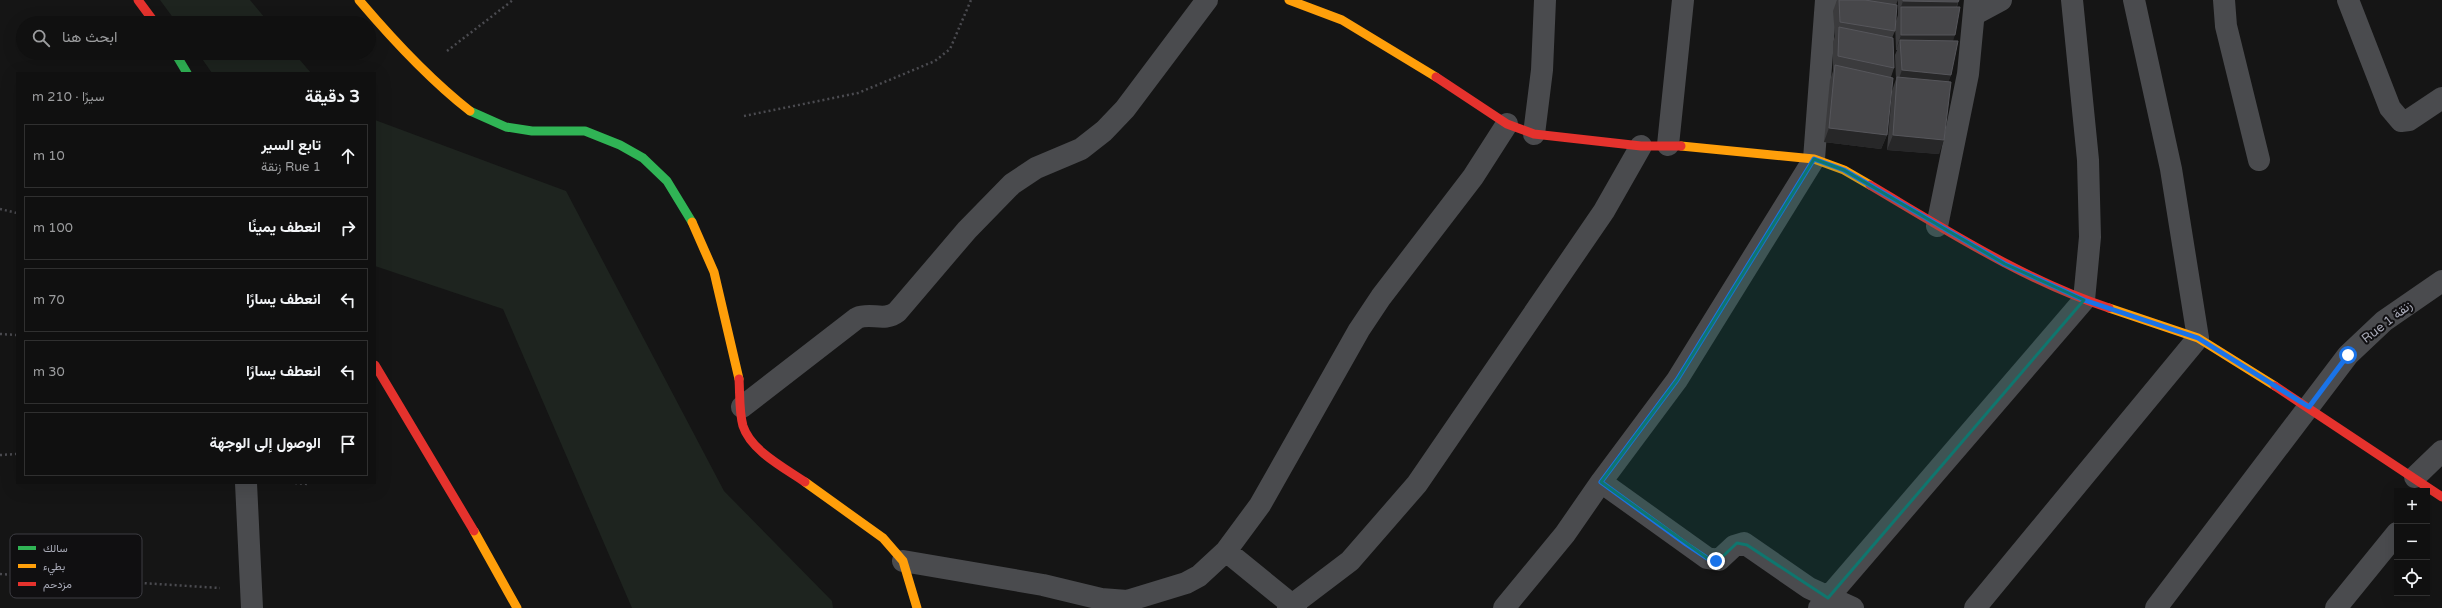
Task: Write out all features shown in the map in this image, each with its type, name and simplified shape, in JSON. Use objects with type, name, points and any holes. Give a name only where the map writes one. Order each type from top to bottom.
[{"type":"street","points":[[138,0],[150,16]]},
{"type":"street","points":[[359,0],[372,16]]},
{"type":"street","points":[[742,407],[858,318],[866,316],[887,318],[897,312],[967,230],[1012,184],[1036,168],[1082,149],[1104,131],[1125,109],[1207,0]]},
{"type":"street","points":[[1290,0],[1342,20],[1425,70],[1507,124],[1534,134],[1558,135],[1641,146],[1668,145],[1814,159],[1844,170],[1937,226],[2005,264],[2084,300],[2198,338],[2309,407],[2426,488]]},
{"type":"street","points":[[1534,134],[1542,70],[1546,0]]},
{"type":"street","points":[[1668,145],[1683,0]]},
{"type":"street","points":[[1504,608],[1565,534],[1601,482],[1677,380],[1814,159],[1826,0]]},
{"type":"street","points":[[1937,226],[1958,127],[1975,7],[2001,0]]},
{"type":"street","points":[[1824,603],[2084,300],[2090,238],[2088,160],[2072,0]]},
{"type":"street","points":[[1974,608],[2198,338],[2171,169],[2134,0]]},
{"type":"street","points":[[2224,0],[2226,26],[2259,160]]},
{"type":"street","points":[[2348,0],[2390,108],[2396,117],[2401,121],[2408,120],[2442,98]]},
{"type":"street","points":[[376,20],[422,70],[473,113],[506,127],[532,130],[563,129],[585,131],[620,145],[643,158],[667,181],[683,204],[700,236],[714,272],[731,352],[738,374],[744,426],[751,440],[759,448],[877,534],[903,561],[917,608]]},
{"type":"street","points":[[179,60],[186,72]]},
{"type":"street","points":[[903,561],[1043,585],[1100,599],[1127,601],[1186,584],[1199,576],[1226,551],[1260,505],[1359,330],[1381,296],[1473,177],[1507,124]]},
{"type":"street","points":[[1226,551],[1292,607],[1350,561],[1417,484],[1604,211],[1641,146]]},
{"type":"street","name":"Rue 1 زنقة","points":[[2156,608],[2348,355],[2365,337],[2442,281]]},
{"type":"street","points":[[376,367],[456,498],[517,608]]},
{"type":"street","points":[[2430,488],[2442,451]]},
{"type":"street","points":[[1601,482],[1707,558],[1719,560],[1734,546],[1744,543],[1809,588],[1824,603],[1853,608]]},
{"type":"street","points":[[246,484],[251,599]]},
{"type":"street","points":[[2336,608],[2394,537]]},
{"type":"path","points":[[422,70],[513,0]]},
{"type":"path","points":[[744,116],[858,93],[935,61],[950,49],[971,0]]},
{"type":"path","points":[[0,209],[16,213]]},
{"type":"path","points":[[0,334],[16,335]]},
{"type":"path","points":[[0,455],[16,454]]},
{"type":"path","points":[[0,574],[10,575]]},
{"type":"path","points":[[142,588],[251,599]]},
{"type":"highlighted area","points":[[1814,159],[1844,170],[2005,264],[2084,300],[1828,598],[1747,545],[1737,543],[1719,560],[1707,558],[1601,482],[1677,380]]},
{"type":"shaded area","points":[[160,0],[250,0],[263,16],[172,16]]},
{"type":"shaded area","points":[[203,60],[300,60],[310,72],[211,72]]},
{"type":"shaded area","points":[[376,120],[566,191],[724,491],[832,601],[833,608],[632,608],[503,309],[376,266]]},
{"type":"building","points":[[1839,0],[1865,0],[1897,5],[1895,31],[1840,22]]},
{"type":"building","points":[[1903,0],[1959,0],[1958,2]]},
{"type":"building","points":[[1901,7],[1960,7],[1955,35],[1901,35]]},
{"type":"building","points":[[1839,27],[1893,38],[1894,68],[1838,56]]},
{"type":"building","points":[[1900,40],[1958,41],[1951,75],[1902,70]]},
{"type":"building","points":[[1835,65],[1893,78],[1887,135],[1829,128]]},
{"type":"building","points":[[1897,77],[1951,82],[1944,140],[1893,135]]},
{"type":"traffic: fast","points":[[179,60],[186,72]]},
{"type":"traffic: fast","points":[[470,111],[506,127],[532,131],[585,131],[620,145],[643,158],[667,181],[692,222]]},
{"type":"traffic: slow","points":[[359,0],[373,16]]},
{"type":"traffic: slow","points":[[1289,0],[1342,20],[1436,77]]},
{"type":"traffic: slow","points":[[376,20],[440,86],[470,111]]},
{"type":"traffic: slow","points":[[1681,146],[1814,159],[1844,170],[1870,185]]},
{"type":"traffic: slow","points":[[692,222],[714,272],[739,379]]},
{"type":"traffic: slow","points":[[2109,308],[2198,338],[2275,386]]},
{"type":"traffic: slow","points":[[805,482],[883,538],[903,561],[917,608]]},
{"type":"traffic: slow","points":[[474,531],[517,608]]},
{"type":"traffic: jam","points":[[138,0],[150,16]]},
{"type":"traffic: jam","points":[[1436,77],[1507,124],[1534,134],[1641,146],[1681,146]]},
{"type":"traffic: jam","points":[[1870,185],[1957,237],[2017,269],[2078,297],[2109,308]]},
{"type":"traffic: jam","points":[[376,367],[474,531]]},
{"type":"traffic: jam","points":[[739,379],[741,415],[743,426],[747,435],[761,451],[805,482]]},
{"type":"traffic: jam","points":[[2275,386],[2442,497]]},
{"type":"route","points":[[1716,561],[1707,558],[1686,544],[1601,482],[1677,380],[1814,159],[1844,170],[1937,226],[2005,264],[2084,300],[2198,338],[2309,407],[2348,355]]}]
